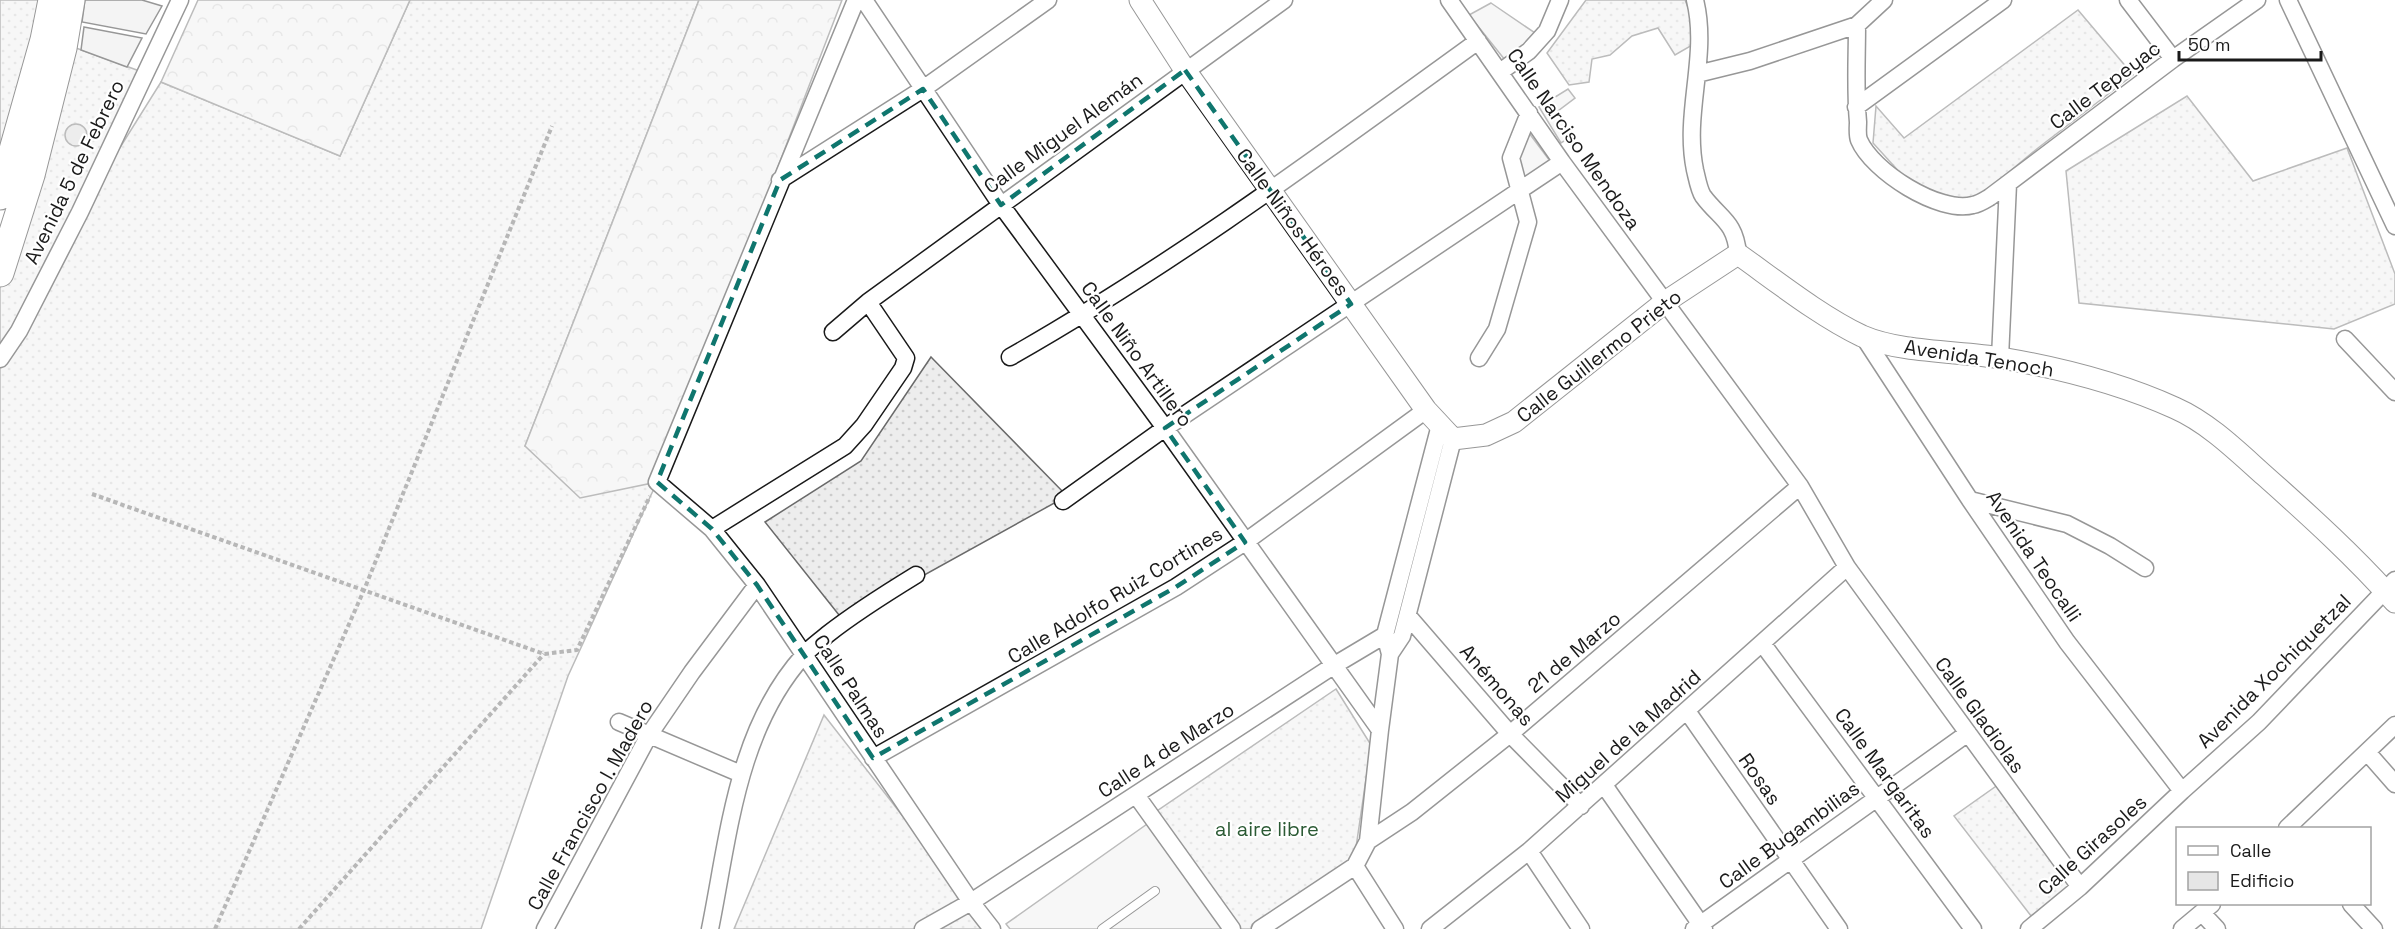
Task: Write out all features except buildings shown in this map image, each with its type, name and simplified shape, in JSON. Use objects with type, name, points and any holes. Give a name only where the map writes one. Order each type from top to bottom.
[{"type":"main road","points":[[2,183],[44,39],[62,2]]},
{"type":"main road","points":[[0,273],[31,175],[63,48],[62,2]]},
{"type":"street","name":"Avenida 5 de Febrero","points":[[0,359],[19,331],[80,212],[180,0]]},
{"type":"street","points":[[657,482],[856,0]]},
{"type":"street","name":"Calle Niño Artillero","points":[[864,0],[1001,205],[1165,428],[1380,730]]},
{"type":"street","points":[[780,180],[923,89],[1048,0]]},
{"type":"street","name":"Calle Niños Héroes","points":[[1140,0],[1185,70],[1270,191],[1440,424]]},
{"type":"street","name":"Calle Miguel Alemán","points":[[833,332],[868,302],[1284,0]]},
{"type":"street","name":"Calle Narciso Mendoza","points":[[1449,0],[1562,162],[1800,486]]},
{"type":"street","points":[[1500,72],[1529,51],[1547,31],[1560,0]]},
{"type":"street","points":[[1695,0],[1700,18],[1691,123],[1695,168],[1702,195],[1724,217],[1736,238],[1738,254]]},
{"type":"street","points":[[1697,74],[1750,61],[1857,25],[1884,0]]},
{"type":"street","points":[[1857,107],[2003,0]]},
{"type":"street","points":[[2128,0],[2173,59]]},
{"type":"street","name":"Calle Tepeyac","points":[[1857,25],[1859,139],[1874,162],[1900,183],[1951,205],[1972,206],[1990,198],[2173,59],[2257,0]]},
{"type":"street","points":[[2288,0],[2395,226]]},
{"type":"street","points":[[1010,357],[1083,316],[1270,191],[1478,42]]},
{"type":"street","points":[[1479,358],[1497,328],[1528,222],[1511,158],[1529,113]]},
{"type":"street","points":[[1063,501],[1165,428],[1562,162]]},
{"type":"street","points":[[2000,358],[2008,184]]},
{"type":"street","name":"Calle Guillermo Prieto","points":[[1440,424],[1486,435],[1514,422],[1665,302],[1738,254]]},
{"type":"street","name":"Avenida Tenoch","points":[[1738,254],[1806,302],[1863,336],[1902,346],[2000,358],[2113,384],[2177,408],[2222,438],[2391,591]]},
{"type":"street","points":[[712,530],[845,446],[864,425],[903,368],[906,358],[868,302]]},
{"type":"street","name":"Avenida Teocalli","points":[[1863,336],[1970,500],[2067,642],[2182,790]]},
{"type":"street","points":[[2345,339],[2395,392]]},
{"type":"street","points":[[1390,654],[1402,636],[1408,616],[1440,424]]},
{"type":"street","points":[[1260,929],[1355,866],[1368,841],[1390,654],[1385,635],[1440,424]]},
{"type":"street","name":"Calle Adolfo Ruiz Cortines","points":[[873,758],[1176,587],[1245,542],[1440,424]]},
{"type":"street","name":"Calle Palmas","points":[[657,482],[712,530],[757,585],[971,902],[992,929]]},
{"type":"street","points":[[1800,486],[1847,567]]},
{"type":"street","name":"21 de Marzo","points":[[1368,841],[1412,812],[1510,734],[1800,486]]},
{"type":"street","points":[[1970,500],[2067,524],[2145,568]]},
{"type":"street","name":"Miguel de la Madrid","points":[[1430,929],[1529,851],[1581,806],[1847,567]]},
{"type":"street","name":"Calle Gladiolas","points":[[1847,567],[2080,887]]},
{"type":"street","points":[[710,929],[741,774],[756,730],[788,676],[805,654],[857,611],[916,575]]},
{"type":"street","name":"Calle Francisco I. Madero","points":[[545,929],[649,735],[692,672],[757,585]]},
{"type":"street","name":"Avenida Xochiquetzal","points":[[2182,790],[2259,722],[2391,591]]},
{"type":"street","name":"Anémonas","points":[[1408,616],[1510,734],[1581,806]]},
{"type":"street","name":"Calle 4 de Marzo","points":[[923,929],[971,902],[1333,666],[1385,635]]},
{"type":"street","name":"Calle Margaritas","points":[[1762,643],[1973,929]]},
{"type":"street","name":"Rosas","points":[[1688,711],[1839,929]]},
{"type":"street","points":[[619,722],[741,774]]},
{"type":"street","points":[[2288,827],[2395,725]]},
{"type":"street","name":"Calle Bugambilias","points":[[1700,927],[1968,734]]},
{"type":"street","points":[[2367,752],[2395,784]]},
{"type":"street","points":[[1604,785],[1700,927]]},
{"type":"street","name":"Calle Girasoles","points":[[2029,929],[2080,887],[2182,790]]},
{"type":"street","points":[[1136,795],[1232,929]]},
{"type":"street","points":[[1529,851],[1581,929]]},
{"type":"street","points":[[1355,866],[1385,917],[1395,929]]},
{"type":"street","points":[[2353,905],[2374,929]]},
{"type":"street","points":[[2182,929],[2207,908],[2217,929]]},
{"type":"lane","points":[[1102,929],[1155,891]]},
{"type":"path","points":[[215,929],[364,590],[552,126]]},
{"type":"path","points":[[92,494],[544,654],[577,650],[657,482]]},
{"type":"path","points":[[299,929],[544,654]]},
{"type":"highlighted area","points":[[1185,70],[1351,304],[1165,428],[1245,542],[1176,587],[873,758],[757,585],[712,529],[657,482],[780,180],[923,89],[1001,205]]},
{"type":"green space","points":[[0,0],[41,0],[0,167]]},
{"type":"green space","points":[[198,0],[410,0],[340,156],[161,82]]},
{"type":"green space","points":[[410,0],[699,0],[525,446],[657,482],[568,676],[481,929],[0,929],[0,280],[65,44],[145,73],[34,285],[161,82],[340,156]]},
{"type":"green space","points":[[699,0],[842,0],[657,482],[580,498],[525,446]]},
{"type":"green space","points":[[1586,0],[1685,0],[1701,40],[1675,55],[1658,28],[1632,36],[1610,55],[1592,59],[1589,82],[1569,85],[1547,53]]},
{"type":"green space","points":[[2078,10],[2133,75],[1974,201],[1930,196],[1903,176],[1873,143],[1876,106],[1904,138]]},
{"type":"green space","points":[[2187,96],[2253,181],[2347,148],[2395,274],[2395,304],[2334,329],[2079,303],[2066,171]]},
{"type":"green space","points":[[931,357],[1067,496],[843,620],[765,522],[861,461]]},
{"type":"green space","name":"al aire libre","points":[[1336,689],[1371,745],[1354,861],[1259,929],[1234,929],[1154,813]]},
{"type":"green space","points":[[824,715],[982,918],[989,929],[734,929]]},
{"type":"green space","points":[[2002,782],[2078,886],[2035,921],[1954,816]]},
{"type":"shaded area","points":[[1491,3],[1535,33],[1509,65],[1469,15]]},
{"type":"shaded area","points":[[1568,89],[1575,98],[1558,111],[1572,136],[1561,143],[1539,107]]},
{"type":"shaded area","points":[[76,124],[86,131],[87,135],[80,145],[76,146],[66,139],[65,135],[72,125]]},
{"type":"shaded area","points":[[1526,129],[1553,165],[1522,182],[1514,159]]},
{"type":"shaded area","points":[[1150,822],[1225,929],[1010,929],[1006,924]]}]
